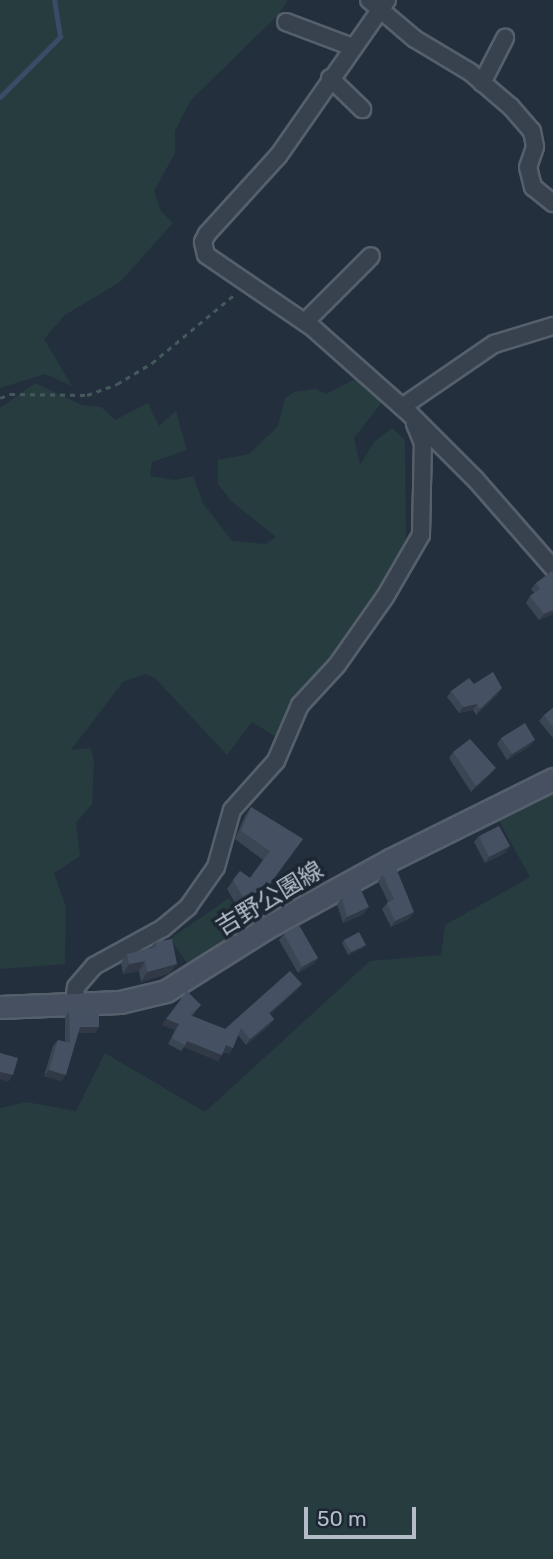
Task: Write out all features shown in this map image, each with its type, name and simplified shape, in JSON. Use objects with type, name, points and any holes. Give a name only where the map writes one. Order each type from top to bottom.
[{"type":"main road","name":"吉野公園線","points":[[0,1007],[74,1005],[146,997],[185,983],[311,903],[553,779]]},
{"type":"street","points":[[552,565],[476,480],[406,411],[305,322],[206,256],[203,242],[278,156],[379,3],[415,39],[482,83],[532,131],[535,147],[528,167],[533,187],[553,203]]},
{"type":"street","points":[[286,22],[352,47]]},
{"type":"street","points":[[482,83],[505,38]]},
{"type":"street","points":[[330,78],[362,109]]},
{"type":"street","points":[[305,322],[371,256]]},
{"type":"street","points":[[406,411],[495,344],[553,326]]},
{"type":"street","points":[[74,1005],[76,987],[94,966],[163,928],[188,908],[216,867],[232,810],[276,761],[300,705],[337,665],[421,536],[423,443],[406,411]]},
{"type":"path","points":[[0,398],[10,394],[87,395],[117,384],[152,363],[248,282]]},
{"type":"green space","points":[[0,0],[288,0],[279,14],[190,101],[175,131],[175,153],[154,191],[161,211],[173,223],[120,282],[65,315],[44,339],[72,386],[45,374],[0,388]]},
{"type":"green space","points":[[361,376],[386,397],[354,438],[360,465],[374,442],[392,428],[405,440],[406,546],[388,571],[379,598],[275,736],[252,722],[227,755],[155,678],[145,674],[123,682],[71,750],[91,748],[94,761],[92,804],[76,823],[80,856],[54,873],[66,907],[65,964],[0,969],[0,408],[35,383],[82,405],[101,407],[115,420],[148,403],[159,426],[176,411],[187,450],[152,462],[150,476],[174,480],[193,476],[203,503],[232,541],[266,544],[276,537],[232,502],[218,484],[218,460],[249,454],[278,426],[285,398],[294,392],[316,389],[326,394]]},
{"type":"green space","points":[[553,790],[553,1559],[0,1559],[0,1108],[26,1102],[76,1111],[105,1053],[205,1112],[370,961],[441,955],[445,925],[530,877],[497,817]]},
{"type":"green space","points":[[229,898],[249,927],[191,968],[170,939]]},
{"type":"building","points":[[552,571],[553,610],[544,614],[530,596],[540,589],[536,583]]},
{"type":"building","points":[[493,672],[502,688],[480,709],[477,704],[463,707],[451,691],[469,678],[474,684]]},
{"type":"building","points":[[553,708],[553,727],[544,715]]},
{"type":"building","points":[[525,723],[535,740],[512,754],[501,738]]},
{"type":"building","points":[[470,739],[496,768],[476,786],[453,752]]},
{"type":"building","points":[[251,807],[303,839],[268,886],[264,884],[246,902],[233,880],[240,871],[250,878],[270,851],[241,831]]},
{"type":"building","points":[[499,826],[510,846],[489,857],[479,836]]},
{"type":"building","points":[[396,868],[414,912],[395,921],[387,903],[394,899],[383,875]]},
{"type":"building","points":[[360,888],[369,907],[347,917],[342,898]]},
{"type":"building","points":[[299,925],[318,958],[302,967],[284,934]]},
{"type":"building","points":[[359,932],[366,945],[351,952],[344,940]]},
{"type":"building","points":[[172,939],[177,964],[147,972],[145,961],[129,964],[127,954],[156,947],[155,942]]},
{"type":"building","points":[[290,971],[302,984],[269,1013],[274,1019],[250,1039],[241,1028],[233,1048],[226,1045],[222,1055],[187,1041],[185,1045],[172,1038],[179,1024],[166,1019],[187,991],[201,1005],[190,1015],[225,1029]]},
{"type":"building","points":[[99,1010],[99,1027],[80,1027],[66,1075],[49,1070],[58,1040],[70,1043],[69,1011]]},
{"type":"building","points":[[0,1053],[18,1058],[13,1075],[0,1072]]},
{"type":"waterway","points":[[0,97],[60,37],[54,0]]}]
